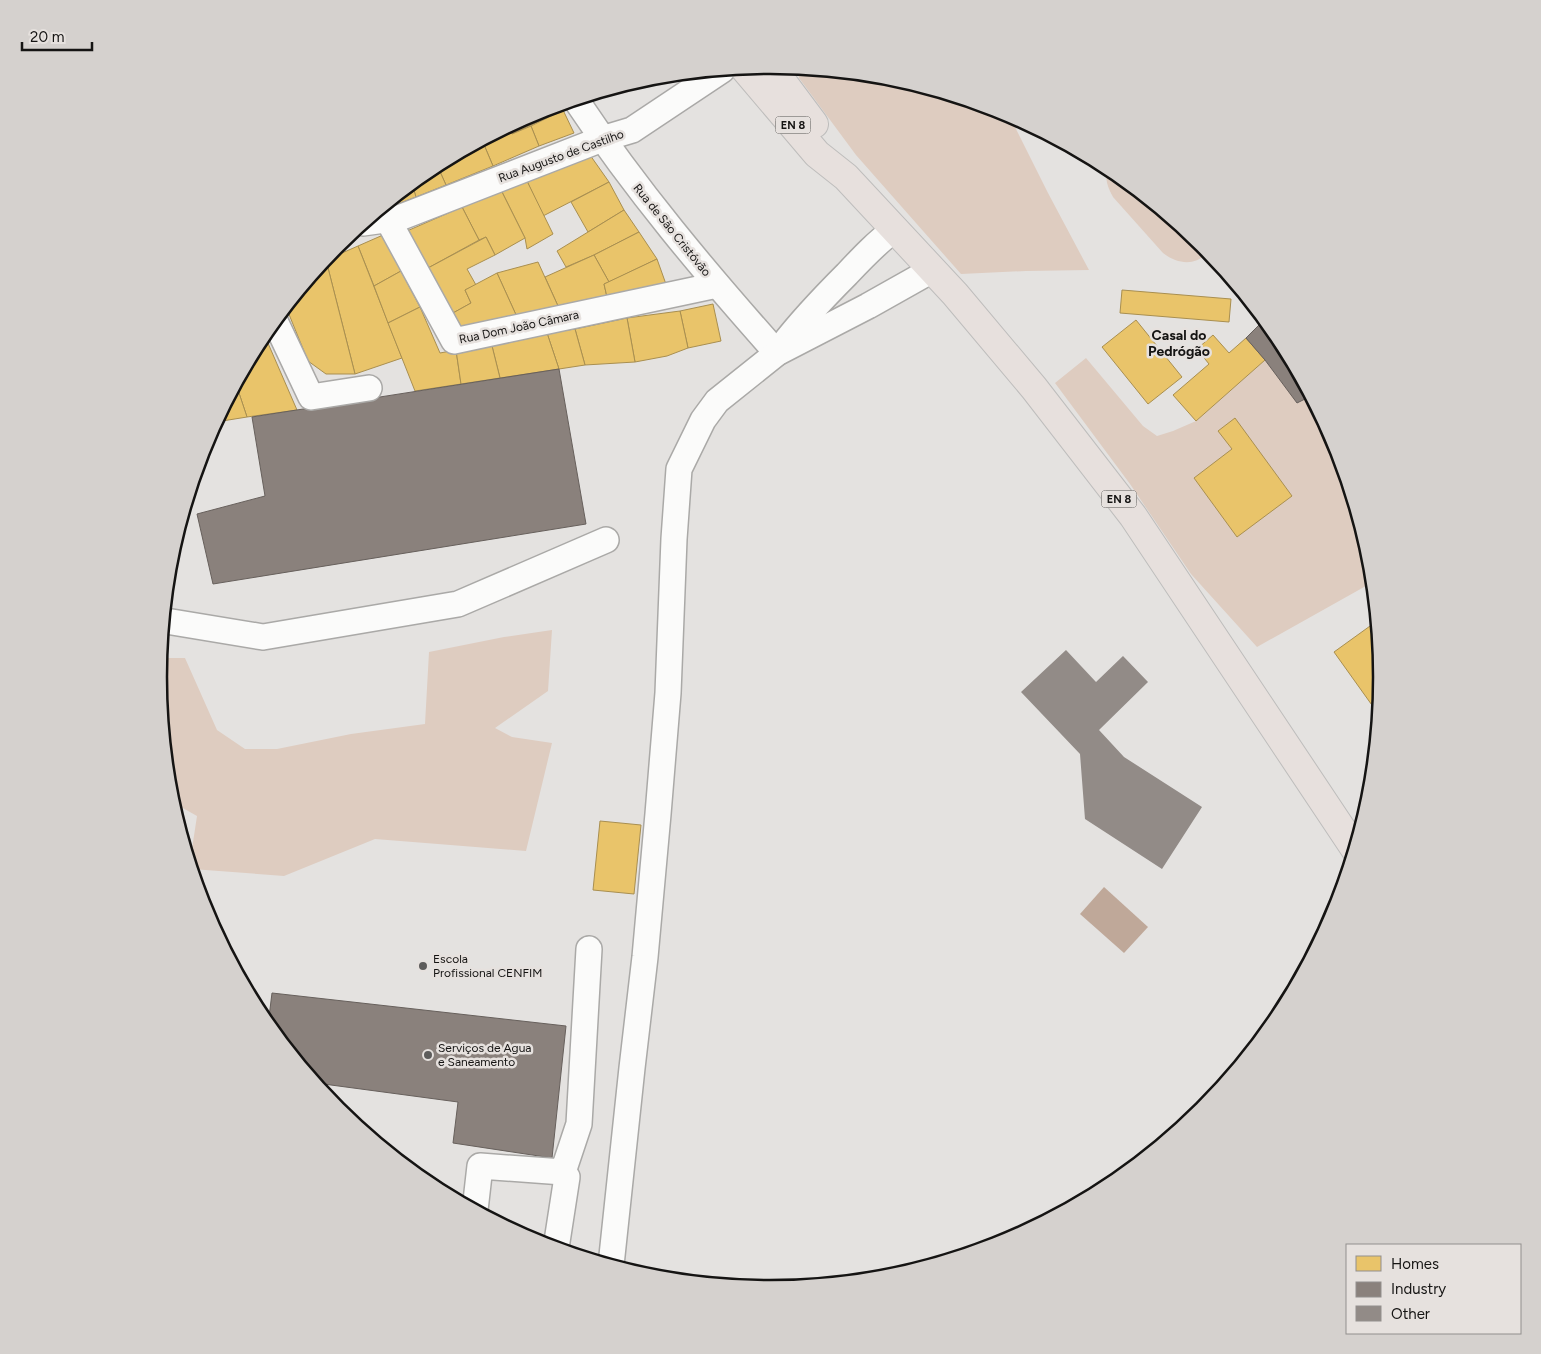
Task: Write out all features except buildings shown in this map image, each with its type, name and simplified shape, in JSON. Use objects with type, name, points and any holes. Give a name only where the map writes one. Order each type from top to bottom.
[{"type":"main road","name":"EN 8","points":[[777,74],[829,145],[846,177]]},
{"type":"main road","name":"EN 8","points":[[750,75],[817,154],[846,177],[932,270],[1034,388],[1133,516],[1350,842]]},
{"type":"street","name":"Rua Augusto de Castilho","points":[[375,222],[399,218],[602,139],[632,130],[712,77]]},
{"type":"street","name":"Rua de São Cristóvão","points":[[579,105],[635,184],[717,285],[777,353]]},
{"type":"street","name":"Rua Dom João Câmara","points":[[388,220],[454,341],[717,285]]},
{"type":"street","points":[[777,353],[798,324],[878,242],[894,229]]},
{"type":"street","points":[[612,1259],[645,957],[658,814],[668,693],[678,469],[703,420],[717,401],[777,353],[868,306],[932,270]]},
{"type":"street","points":[[279,329],[311,397],[369,388]]},
{"type":"street","points":[[172,622],[263,637],[458,604],[606,540]]},
{"type":"street","points":[[476,1203],[480,1166],[563,1172],[579,1124],[589,949]]},
{"type":"street","points":[[557,1240],[567,1177]]},
{"type":"shaded area","points":[[798,75],[810,75],[888,85],[927,94],[1014,126],[1089,270],[961,274],[856,155]]},
{"type":"shaded area","points":[[1106,175],[1168,223],[1203,257],[1192,262],[1174,260],[1168,257],[1113,197]]},
{"type":"shaded area","points":[[1086,358],[1143,426],[1157,436],[1196,421],[1265,360],[1287,389],[1303,394],[1312,410],[1342,483],[1353,521],[1367,585],[1257,647],[1191,574],[1130,484],[1055,383]]},
{"type":"shaded area","points":[[552,630],[548,691],[495,728],[512,737],[552,743],[526,851],[375,839],[284,876],[199,869],[192,848],[197,816],[182,808],[172,756],[167,677],[168,658],[185,658],[217,730],[245,749],[277,749],[351,734],[425,724],[429,652],[504,637]]},
{"type":"shaded area","points":[[1104,887],[1148,927],[1124,953],[1080,914]]},
{"type":"place","name":"Escola Profissional CENFIM","points":[[423,966]]},
{"type":"place","name":"Serviços de Agua e Saneamento","points":[[428,1055]]},
{"type":"district","name":"Casal do Pedrógão","points":[[1179,344]]}]
